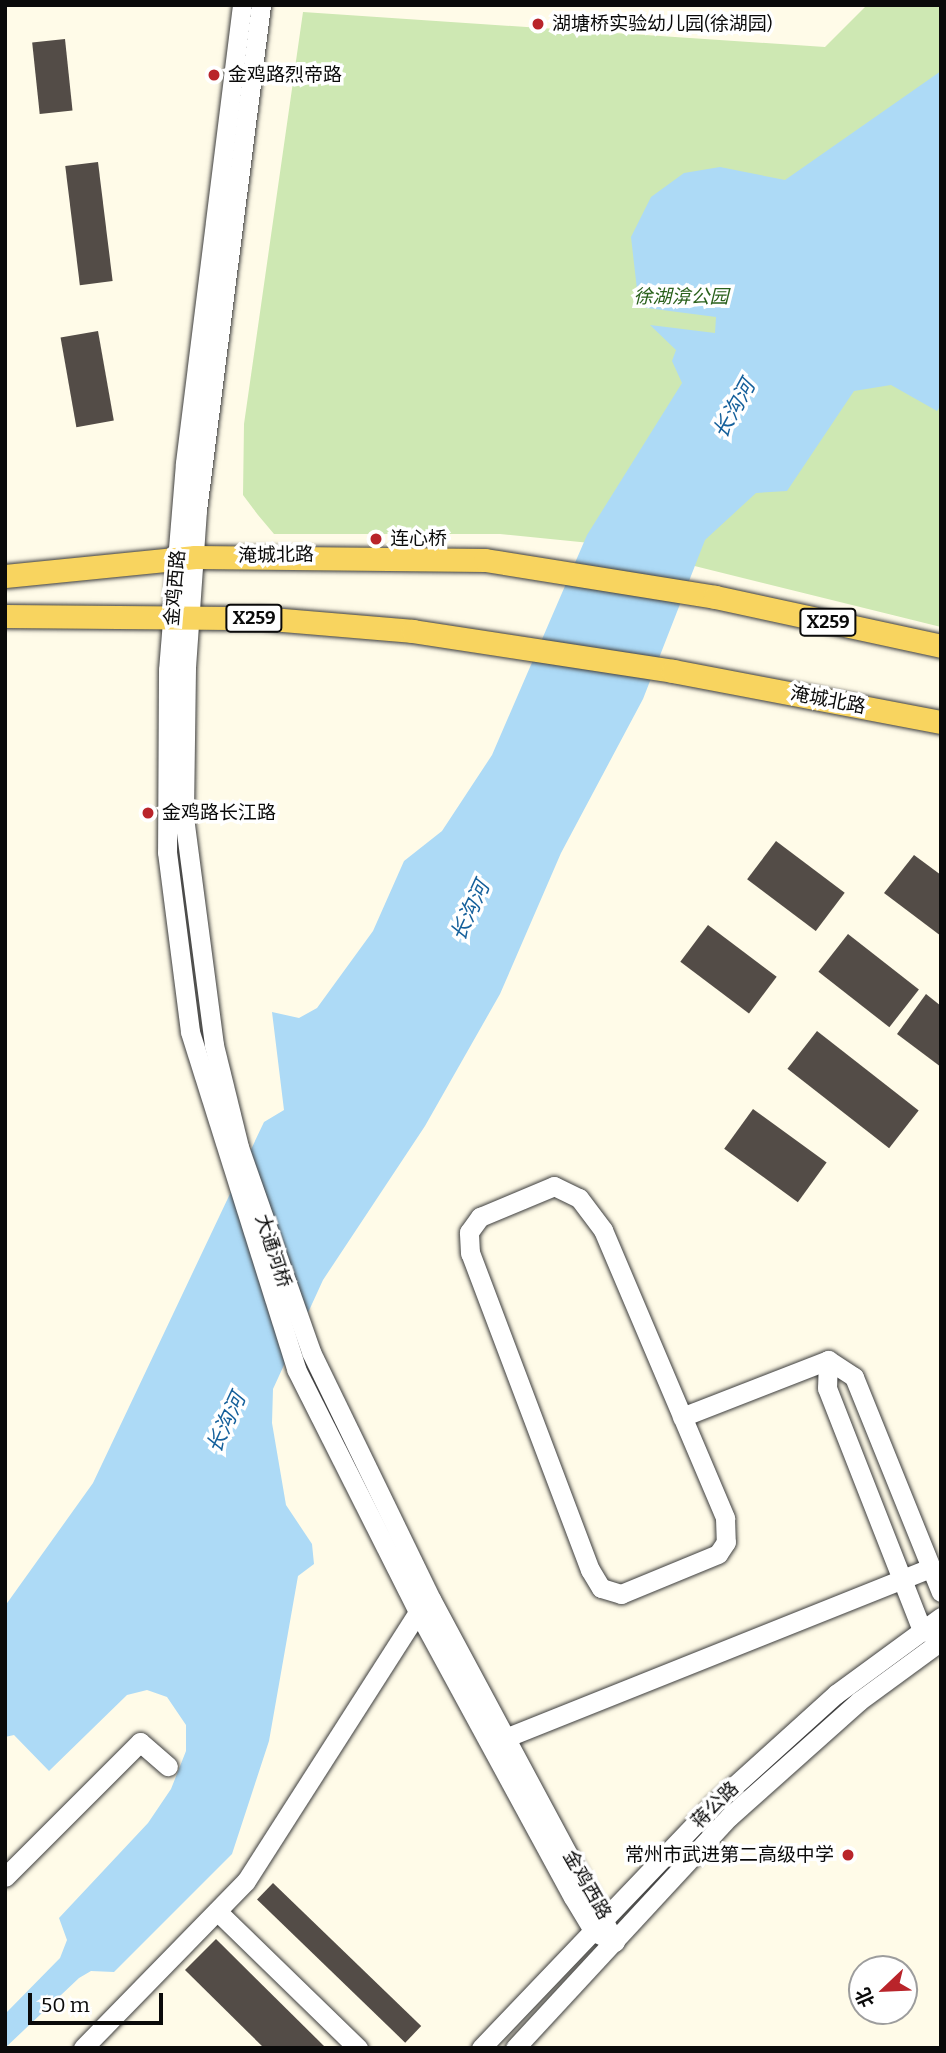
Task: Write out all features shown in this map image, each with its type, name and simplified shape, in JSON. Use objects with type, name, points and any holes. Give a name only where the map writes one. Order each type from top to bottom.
[{"type":"main road","name":"淹城北路","points":[[5,576],[186,558],[329,554],[548,567],[715,597],[941,646]]},
{"type":"main road","name":"X259","points":[[5,616],[181,617]]},
{"type":"main road","name":"淹城北路","points":[[181,617],[400,630],[673,671],[941,722]]},
{"type":"street","name":"金鸡西路","points":[[229,1167],[190,1032],[167,852],[186,558],[242,5]]},
{"type":"street","name":"金鸡西路","points":[[186,558],[261,5]]},
{"type":"street","name":"金鸡西路","points":[[181,617],[184,817],[195,939],[239,1147]]},
{"type":"street","name":"大通河桥","points":[[239,1147],[311,1352]]},
{"type":"street","name":"大通河桥","points":[[229,1167],[296,1369]]},
{"type":"street","points":[[554,1186],[579,1198],[603,1230],[682,1417],[725,1518],[726,1542],[719,1554],[621,1594],[601,1588],[470,1253],[469,1232],[480,1217],[554,1186]]},
{"type":"street","name":"金鸡西路","points":[[311,1352],[497,1741]]},
{"type":"street","points":[[682,1417],[828,1360]]},
{"type":"street","points":[[828,1360],[854,1377],[941,1592]]},
{"type":"street","points":[[828,1360],[827,1388],[903,1580],[935,1636]]},
{"type":"street","name":"金鸡西路","points":[[296,1369],[418,1612],[497,1741],[600,1925],[615,1942]]},
{"type":"street","points":[[497,1741],[931,1568]]},
{"type":"street","points":[[83,2048],[246,1881],[418,1612]]},
{"type":"street","name":"蒋公路","points":[[515,2048],[729,1817],[935,1636],[941,1617]]},
{"type":"street","name":"蒋公路","points":[[481,2048],[713,1805],[836,1694],[935,1636]]},
{"type":"street","points":[[5,1877],[140,1742],[168,1766]]},
{"type":"street","points":[[217,1912],[358,2048]]},
{"type":"green space","name":"徐湖渰公园","points":[[867,5],[941,5],[941,627],[610,545],[500,534],[274,534],[243,495],[244,424],[303,12],[825,47]]},
{"type":"water","name":"长沟河","points":[[941,71],[941,405],[937,411],[891,385],[854,391],[787,491],[756,493],[705,540],[643,699],[561,853],[500,994],[425,1126],[323,1280],[273,1389],[272,1423],[286,1505],[312,1544],[314,1564],[298,1576],[269,1741],[232,1854],[114,1972],[91,1971],[79,1978],[5,2048],[5,2014],[60,1958],[67,1940],[59,1918],[148,1823],[171,1789],[186,1751],[186,1725],[167,1697],[147,1690],[127,1695],[49,1771],[14,1735],[5,1737],[5,1606],[93,1483],[264,1122],[284,1110],[272,1012],[299,1018],[317,1008],[373,931],[404,861],[442,831],[492,755],[587,535],[682,383],[672,361],[676,350],[650,325],[715,333],[716,317],[639,307],[631,237],[651,197],[684,173],[720,167],[785,180]]},
{"type":"building","points":[[65,39],[73,111],[40,114],[32,42]]},
{"type":"building","points":[[98,162],[113,281],[80,285],[65,166]]},
{"type":"building","points":[[98,331],[114,421],[76,427],[61,338]]},
{"type":"building","points":[[776,841],[845,893],[816,931],[747,879]]},
{"type":"building","points":[[914,855],[941,875],[941,936],[884,893]]},
{"type":"building","points":[[708,925],[777,977],[749,1013],[680,962]]},
{"type":"building","points":[[848,934],[919,989],[889,1027],[818,972]]},
{"type":"building","points":[[926,994],[941,1006],[941,1067],[897,1034]]},
{"type":"building","points":[[817,1031],[919,1110],[889,1148],[787,1069]]},
{"type":"building","points":[[753,1109],[827,1162],[798,1202],[724,1149]]},
{"type":"building","points":[[273,1883],[421,2026],[405,2043],[257,1900]]},
{"type":"building","points":[[216,1939],[326,2048],[264,2048],[185,1970]]},
{"type":"place","name":"湖塘桥实验幼儿园(徐湖园)","points":[[538,24]]},
{"type":"place","name":"金鸡路烈帝路","points":[[214,75]]},
{"type":"place","name":"连心桥","points":[[376,539]]},
{"type":"place","name":"金鸡路长江路","points":[[148,813]]},
{"type":"place","name":"常州市武进第二高级中学","points":[[848,1855]]}]
